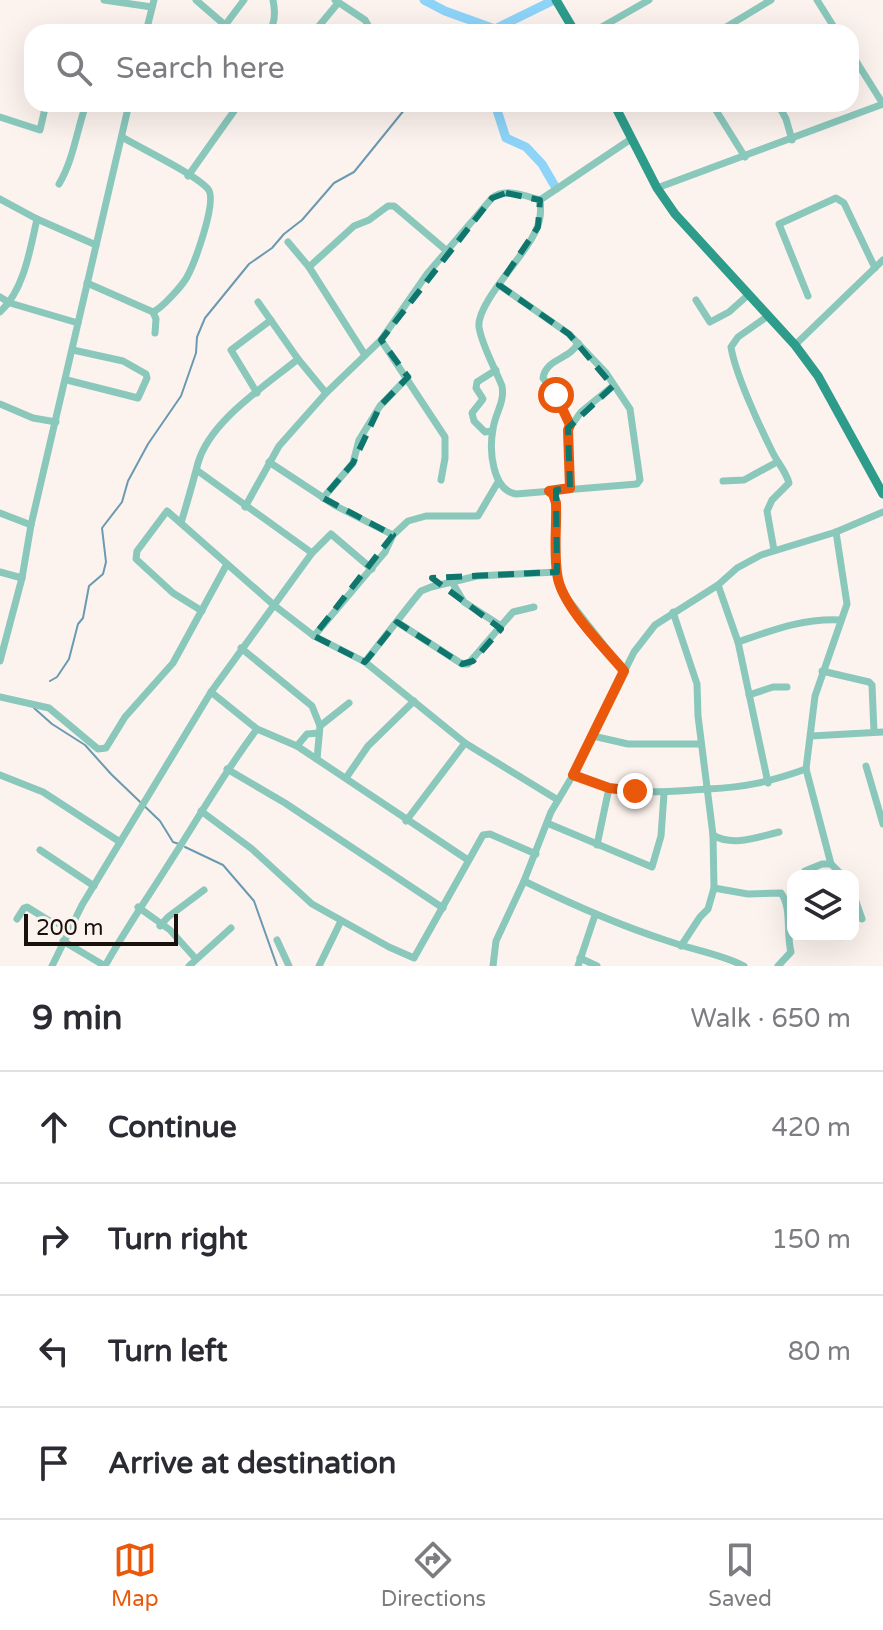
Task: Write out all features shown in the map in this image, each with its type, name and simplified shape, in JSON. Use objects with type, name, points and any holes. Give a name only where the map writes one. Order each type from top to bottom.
[{"type":"main road","points":[[556,0],[570,24]]},
{"type":"main road","points":[[618,112],[657,188],[683,224],[795,345],[818,376],[883,494]]},
{"type":"street","points":[[104,0],[153,4],[148,24]]},
{"type":"street","points":[[196,0],[226,24],[244,0]]},
{"type":"street","points":[[273,0],[273,24]]},
{"type":"street","points":[[607,24],[649,0]]},
{"type":"street","points":[[739,24],[771,0]]},
{"type":"street","points":[[817,0],[832,24]]},
{"type":"street","points":[[320,24],[337,1],[367,24]]},
{"type":"street","points":[[657,188],[883,104],[859,66]]},
{"type":"street","points":[[0,117],[40,130],[44,112]]},
{"type":"street","points":[[59,184],[83,112]]},
{"type":"street","points":[[0,661],[22,578],[31,525],[127,112]]},
{"type":"street","points":[[188,176],[232,112]]},
{"type":"street","points":[[717,112],[745,157]]},
{"type":"street","points":[[782,112],[792,140]]},
{"type":"street","points":[[122,137],[208,189],[211,201],[210,216],[186,280],[176,287],[160,309],[153,312]]},
{"type":"street","points":[[245,507],[269,462],[291,431],[381,340],[427,274],[498,193],[540,200],[631,139]]},
{"type":"street","points":[[808,296],[779,224],[836,198],[844,203],[875,268]]},
{"type":"street","points":[[0,199],[96,245]]},
{"type":"street","points":[[499,285],[569,334],[606,373],[630,409],[640,480],[634,485],[506,492],[498,482],[492,431],[504,396],[479,325],[484,309],[499,285],[538,227],[540,200]]},
{"type":"street","points":[[309,267],[354,226],[369,220],[388,206],[394,206],[447,251]]},
{"type":"street","points":[[0,312],[10,303],[20,280],[37,219]]},
{"type":"street","points":[[288,242],[309,267],[365,355]]},
{"type":"street","points":[[795,345],[883,260]]},
{"type":"street","points":[[87,283],[153,312],[155,333]]},
{"type":"street","points":[[696,300],[710,322],[729,312],[748,295]]},
{"type":"street","points":[[0,297],[10,303],[78,323]]},
{"type":"street","points":[[258,302],[326,393]]},
{"type":"street","points":[[768,316],[738,337],[731,347],[777,462],[789,483],[772,500],[767,511],[774,550]]},
{"type":"street","points":[[257,393],[231,350],[271,320]]},
{"type":"street","points":[[381,340],[445,437],[441,480]]},
{"type":"street","points":[[570,425],[556,395],[543,378],[544,371],[550,365],[576,349],[578,343]]},
{"type":"street","points":[[67,380],[138,398],[147,378],[146,374],[123,361],[73,350]]},
{"type":"street","points":[[181,523],[199,462],[218,430],[235,409],[298,359]]},
{"type":"street","points":[[492,431],[485,432],[474,421],[472,413],[483,399],[476,388],[477,382],[496,370]]},
{"type":"street","points":[[323,498],[353,463],[359,440],[380,406],[408,377]]},
{"type":"street","points":[[570,488],[570,425],[613,386]]},
{"type":"street","points":[[0,404],[33,418],[56,422]]},
{"type":"street","points":[[269,462],[323,498],[393,535]]},
{"type":"street","points":[[723,481],[744,480],[777,462]]},
{"type":"street","points":[[198,471],[312,553]]},
{"type":"street","points":[[314,636],[372,569],[393,535],[408,521],[426,516],[478,516],[498,482]]},
{"type":"street","points":[[549,491],[556,503],[557,572],[563,593],[624,671]]},
{"type":"street","points":[[202,611],[173,593],[136,559],[137,551],[164,512],[169,512],[275,606],[314,636],[365,662],[465,743],[558,800]]},
{"type":"street","points":[[493,966],[496,941],[547,823],[643,638],[655,625],[718,585],[737,568],[774,550],[836,532],[883,512]]},
{"type":"street","points":[[0,513],[31,525]]},
{"type":"street","points":[[836,532],[847,604],[815,696],[806,769],[831,864],[837,870]]},
{"type":"street","points":[[52,966],[94,886],[211,692],[312,553],[331,534],[372,569]]},
{"type":"street","points":[[0,697],[49,708],[102,750],[125,717],[166,673],[227,564]]},
{"type":"street","points":[[0,572],[22,578]]},
{"type":"street","points":[[365,662],[421,591],[477,576],[557,572]]},
{"type":"street","points":[[452,582],[464,602],[501,626]]},
{"type":"street","points":[[718,585],[738,642],[768,783]]},
{"type":"street","points":[[397,622],[462,664],[468,664],[517,609],[534,607]]},
{"type":"street","points":[[673,612],[697,684],[713,835],[714,888],[708,909],[681,946]]},
{"type":"street","points":[[738,642],[793,622],[841,620]]},
{"type":"street","points":[[241,648],[312,706],[320,730],[317,759]]},
{"type":"street","points":[[811,736],[878,732],[872,685],[822,671]]},
{"type":"street","points":[[749,695],[773,687],[787,687]]},
{"type":"street","points":[[211,692],[257,729],[297,746],[468,860]]},
{"type":"street","points":[[346,778],[368,746],[414,701]]},
{"type":"street","points":[[297,746],[307,734],[320,730],[349,703]]},
{"type":"street","points":[[63,941],[105,966],[138,907],[227,769],[257,729]]},
{"type":"street","points":[[593,736],[628,744],[701,744]]},
{"type":"street","points":[[406,821],[465,743]]},
{"type":"street","points":[[866,766],[883,824]]},
{"type":"street","points":[[227,769],[285,803],[443,908]]},
{"type":"street","points":[[573,775],[609,788],[664,794],[768,783],[806,769]]},
{"type":"street","points":[[0,775],[29,785],[120,842]]},
{"type":"street","points":[[597,845],[609,788]]},
{"type":"street","points":[[547,823],[652,867],[661,836],[664,794]]},
{"type":"street","points":[[201,811],[252,849],[303,897],[341,921],[414,958],[483,835],[486,833],[536,854]]},
{"type":"street","points":[[713,835],[723,840],[744,840],[779,832]]},
{"type":"street","points":[[40,850],[94,886]]},
{"type":"street","points":[[807,870],[831,864]]},
{"type":"street","points":[[524,881],[595,915],[681,946],[729,958],[744,966]]},
{"type":"street","points":[[714,888],[733,893],[781,893],[785,899],[791,953],[778,966]]},
{"type":"street","points":[[160,926],[204,890]]},
{"type":"street","points":[[17,919],[27,907],[48,920],[70,928]]},
{"type":"street","points":[[138,907],[160,926],[170,930],[196,959]]},
{"type":"street","points":[[859,910],[862,919]]},
{"type":"street","points":[[595,915],[579,962],[597,966]]},
{"type":"street","points":[[319,966],[341,921]]},
{"type":"street","points":[[189,966],[231,928]]},
{"type":"street","points":[[277,940],[289,966]]},
{"type":"highlighted area","points":[[506,193],[540,200],[538,227],[499,285],[569,334],[613,386],[568,428],[570,488],[556,490],[557,572],[432,578],[501,629],[473,661],[462,664],[397,622],[365,662],[314,636],[393,535],[323,498],[353,463],[380,406],[408,377],[381,340],[492,198]]},
{"type":"waterway","points":[[424,0],[481,24]]},
{"type":"waterway","points":[[505,24],[554,0]]},
{"type":"waterway","points":[[50,681],[57,677],[69,659],[78,624],[83,618],[89,586],[103,574],[106,562],[102,528],[122,502],[128,481],[148,444],[181,396],[205,318],[249,264],[302,220],[334,183],[354,172],[403,112]]},
{"type":"waterway","points":[[498,112],[506,138],[526,147],[542,164],[556,188]]},
{"type":"waterway","points":[[34,708],[85,745],[160,821],[173,842],[179,844]]},
{"type":"waterway","points":[[185,847],[223,865],[254,901],[277,966]]},
{"type":"route","points":[[556,395],[570,425],[570,488],[549,491],[556,503],[558,579],[573,608],[624,671],[573,775],[621,792],[635,791]]}]
